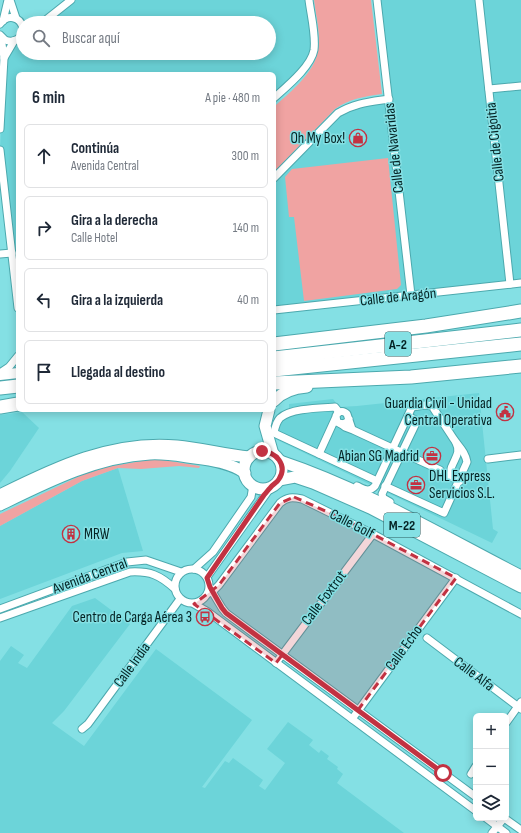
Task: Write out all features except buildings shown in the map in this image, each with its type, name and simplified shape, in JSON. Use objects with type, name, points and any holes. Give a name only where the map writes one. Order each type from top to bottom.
[{"type":"highway","points":[[276,344],[426,326],[521,311]]},
{"type":"highway","points":[[276,344],[426,329],[521,316]]},
{"type":"highway","name":"A-2","points":[[276,358],[521,330]]},
{"type":"highway","name":"A-2","points":[[276,370],[521,344]]},
{"type":"highway","points":[[276,383],[453,374],[521,366]]},
{"type":"highway","points":[[276,375],[285,374],[297,368]]},
{"type":"highway","points":[[0,388],[16,386]]},
{"type":"highway","points":[[0,401],[16,399]]},
{"type":"highway","points":[[0,407],[16,405]]},
{"type":"main road","points":[[276,399],[286,391],[296,388],[380,378]]},
{"type":"main road","points":[[268,412],[265,426],[282,467],[282,474],[279,480],[271,487],[258,488],[249,482],[245,473],[245,467],[249,458],[256,452],[262,451],[277,457]]},
{"type":"main road","points":[[0,495],[64,465],[124,447],[151,445],[176,446],[249,458]]},
{"type":"main road","points":[[0,505],[76,471],[97,463],[125,457],[150,454],[175,455],[231,465],[245,473]]},
{"type":"main road","name":"M-22","points":[[277,457],[317,473],[373,500],[521,576]]},
{"type":"main road","name":"M-22","points":[[279,480],[295,477],[320,486],[370,508],[521,587]]},
{"type":"street","points":[[1,22],[11,17],[16,18],[9,0]]},
{"type":"street","points":[[1,22],[9,0]]},
{"type":"street","points":[[51,16],[72,0]]},
{"type":"street","points":[[276,96],[310,61],[314,51],[314,38],[309,0]]},
{"type":"street","name":"Calle de Navaridas","points":[[377,0],[411,296]]},
{"type":"street","name":"Calle de Cigoitia","points":[[479,0],[510,284]]},
{"type":"street","points":[[1,36],[5,40],[16,39]]},
{"type":"street","points":[[0,129],[4,58],[1,36]]},
{"type":"street","points":[[4,58],[16,43]]},
{"type":"street","points":[[489,89],[521,86]]},
{"type":"street","points":[[276,176],[338,113],[361,102],[389,99]]},
{"type":"street","points":[[0,150],[16,289]]},
{"type":"street","points":[[0,254],[12,252]]},
{"type":"street","name":"Calle de Aragón","points":[[276,310],[521,283]]},
{"type":"street","points":[[0,374],[16,358]]},
{"type":"street","points":[[0,374],[16,373]]},
{"type":"street","points":[[317,473],[330,474],[367,490],[372,489],[414,406],[425,404],[432,406],[458,446],[458,453],[451,468],[451,477]]},
{"type":"street","points":[[352,429],[347,414],[342,411],[339,412],[335,407],[292,412],[281,417],[274,433],[377,481]]},
{"type":"street","points":[[319,454],[339,412]]},
{"type":"street","points":[[408,416],[417,421],[385,486],[382,498],[505,563],[521,576]]},
{"type":"street","points":[[335,419],[345,427],[460,480]]},
{"type":"street","points":[[341,424],[346,423],[349,419]]},
{"type":"street","points":[[385,486],[444,513],[467,462],[462,448],[456,443]]},
{"type":"street","points":[[488,459],[521,455]]},
{"type":"street","points":[[440,470],[448,470],[451,468]]},
{"type":"street","points":[[194,569],[213,552],[247,504],[251,497],[253,485]]},
{"type":"street","points":[[271,487],[209,586],[205,598],[194,604],[189,604],[180,599],[175,589],[175,583],[181,572],[194,569],[204,573],[209,586],[226,613],[473,795]]},
{"type":"street","name":"Calle Golf","points":[[209,586],[219,585],[280,503],[286,498],[294,497],[302,499],[373,534],[521,614]]},
{"type":"street","name":"Calle Foxtrot","points":[[276,663],[373,534]]},
{"type":"street","name":"Avenida Central","points":[[0,609],[127,562],[146,560],[181,572]]},
{"type":"street","name":"Avenida Central","points":[[0,618],[130,572],[145,571],[159,576],[175,589]]},
{"type":"street","points":[[209,586],[216,579],[226,574]]},
{"type":"street","name":"Calle Echo","points":[[352,719],[456,578]]},
{"type":"street","name":"Calle India","points":[[82,729],[88,724],[180,599]]},
{"type":"street","points":[[194,604],[208,612],[473,809]]},
{"type":"street","name":"Calle Alfa","points":[[427,638],[520,706]]},
{"type":"street","points":[[509,720],[520,706]]},
{"type":"street","points":[[490,821],[506,833]]},
{"type":"street","points":[[492,833],[501,821]]},
{"type":"street","points":[[508,821],[521,830]]},
{"type":"highlighted area","points":[[294,497],[346,520],[456,578],[358,710],[283,654],[276,663],[194,604],[219,585],[280,503]]},
{"type":"shaded area","points":[[71,0],[309,0],[314,38],[309,61],[276,96],[276,72],[16,72],[16,290],[0,150],[5,40],[9,42],[16,36],[16,60],[276,60],[276,16],[51,16]]},
{"type":"shaded area","points":[[314,0],[371,0],[382,94],[352,100],[335,109],[276,170],[276,105],[305,77],[314,63],[319,42]]},
{"type":"shaded area","points":[[377,0],[521,0],[521,283],[276,310],[276,177],[338,113],[389,99]]},
{"type":"shaded area","points":[[388,158],[401,285],[397,289],[304,301],[294,217],[289,217],[285,177],[292,169]]},
{"type":"shaded area","points":[[479,393],[493,529],[498,532],[492,543],[271,437],[283,412],[289,409],[289,404],[333,399],[339,407],[357,406]]},
{"type":"shaded area","points":[[22,412],[39,428],[10,471],[0,483],[0,415]]},
{"type":"shaded area","points":[[147,460],[164,460],[200,466],[199,468],[179,466],[141,469],[118,468],[82,481],[0,526],[0,514],[84,474],[107,467]]},
{"type":"shaded area","points":[[118,468],[143,551],[122,553],[0,599],[0,526],[82,481]]},
{"type":"shaded area","points":[[95,598],[130,624],[64,711],[52,723],[84,746],[156,649],[252,720],[202,787],[205,788],[225,761],[229,763],[233,758],[263,780],[259,786],[265,790],[285,763],[267,749],[288,722],[313,740],[309,745],[319,753],[321,750],[329,756],[327,759],[338,767],[337,769],[343,774],[337,783],[404,833],[0,833],[0,661],[11,646],[24,655],[18,663],[27,668],[72,606]]},
{"type":"place","name":"Oh My Box!","points":[[358,138]]},
{"type":"place","name":"Guardia Civil - Unidad Central Operativa","points":[[505,412]]},
{"type":"place","name":"Abian SG Madrid","points":[[432,456]]},
{"type":"place","name":"DHL Express Servicios S.L.","points":[[416,485]]},
{"type":"place","name":"MRW","points":[[71,534]]},
{"type":"place","name":"Centro de Carga Aérea 3","points":[[205,617]]},
{"type":"route","points":[[262,451],[268,451],[277,457],[282,467],[282,474],[276,484],[264,495],[207,578],[210,587],[226,613],[443,773]]}]
